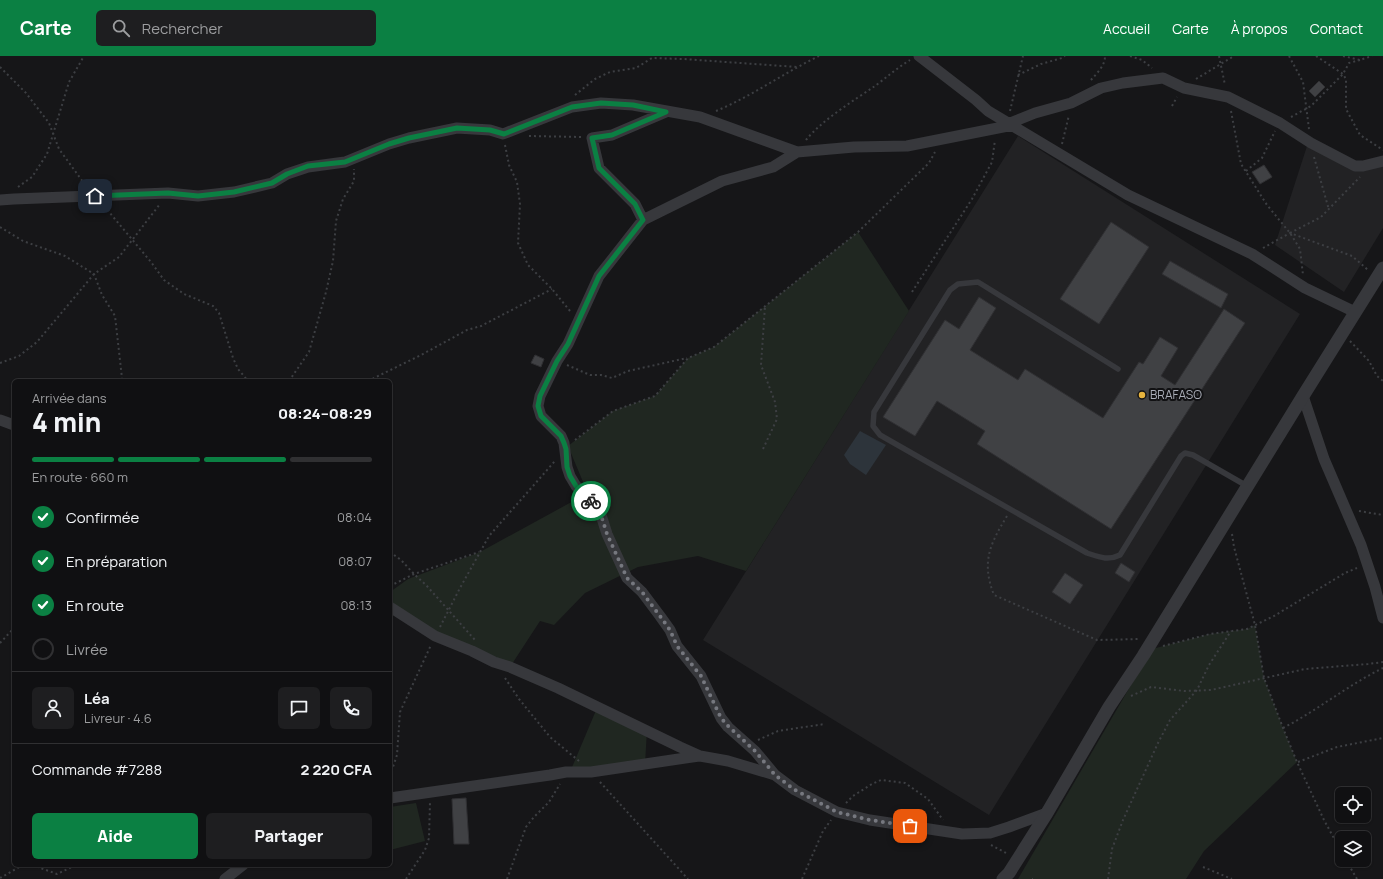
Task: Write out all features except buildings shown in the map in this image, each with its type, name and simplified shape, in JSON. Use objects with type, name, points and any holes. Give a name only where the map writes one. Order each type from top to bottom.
[{"type":"street","points":[[919,56],[988,111],[1128,195],[1252,254],[1305,288],[1355,312]]},
{"type":"street","points":[[0,200],[168,193],[198,196],[234,192],[272,183],[287,174],[308,166],[345,162],[409,138],[457,128],[490,130],[504,134],[572,107],[601,103],[633,105],[700,117],[797,152],[854,147],[907,146],[997,129],[1035,113],[1071,103],[1101,88],[1123,83],[1164,78],[1184,88],[1228,97],[1280,123],[1311,143],[1355,166],[1363,166],[1383,161]]},
{"type":"street","points":[[643,220],[635,204],[599,168],[592,138],[612,135],[666,112]]},
{"type":"street","points":[[797,152],[773,167],[722,181],[643,220],[599,276],[568,344],[557,361],[540,396],[538,406],[541,416],[561,436],[566,449],[567,467],[570,476],[576,486],[596,506],[627,578],[642,592],[670,630],[677,646],[701,676],[721,718],[740,738],[748,744],[775,775],[795,790],[837,812],[870,820],[962,834],[990,833],[1047,812]]},
{"type":"street","points":[[1003,879],[1047,812],[1109,707],[1156,643],[1247,486],[1342,332],[1381,276]]},
{"type":"street","points":[[1303,396],[1324,459],[1361,545],[1383,618]]},
{"type":"street","points":[[0,420],[12,424]]},
{"type":"street","points":[[392,608],[435,636],[558,688],[700,756],[728,761],[775,775]]},
{"type":"street","points":[[392,798],[566,772],[591,772],[700,756]]},
{"type":"street","points":[[225,879],[240,867]]},
{"type":"lane","points":[[1118,369],[978,282],[958,284],[950,290],[874,412],[873,426],[880,435],[1087,553],[1104,559],[1113,559],[1120,555],[1181,456],[1186,453],[1193,455],[1247,486]]},
{"type":"path","points":[[14,190],[32,177],[47,154],[69,82],[84,56]]},
{"type":"path","points":[[573,97],[595,79],[610,72],[636,68],[654,56]]},
{"type":"path","points":[[700,117],[731,104],[819,56]]},
{"type":"path","points":[[797,152],[811,134],[847,105],[897,68],[916,56]]},
{"type":"path","points":[[1010,123],[1012,105],[1023,56]]},
{"type":"path","points":[[1018,75],[1041,64],[1065,56]]},
{"type":"path","points":[[1130,56],[1142,60],[1164,78]]},
{"type":"path","points":[[1141,56],[1142,60]]},
{"type":"path","points":[[1219,56],[1241,164],[1267,205],[1300,248],[1305,288]]},
{"type":"path","points":[[1172,106],[1187,83],[1234,56]]},
{"type":"path","points":[[1316,56],[1343,74],[1346,79],[1346,109],[1360,135],[1383,151]]},
{"type":"path","points":[[1343,56],[1360,60]]},
{"type":"path","points":[[1246,171],[1262,158],[1280,123],[1311,106],[1343,74],[1349,63],[1372,56]]},
{"type":"path","points":[[652,58],[797,67]]},
{"type":"path","points":[[0,67],[37,106],[49,123],[59,149],[81,180],[133,240],[164,280],[184,294],[213,306],[219,313],[233,358],[238,369],[246,379]]},
{"type":"path","points":[[912,292],[976,193],[992,162],[997,129]]},
{"type":"path","points":[[504,134],[509,165],[517,182],[520,204],[518,243],[528,265],[552,289],[579,321]]},
{"type":"path","points":[[525,136],[592,138]]},
{"type":"path","points":[[557,361],[590,375],[601,375],[612,378],[628,372],[688,358],[714,348],[858,232],[929,163],[940,140]]},
{"type":"path","points":[[290,379],[309,352],[333,261],[336,221],[343,199],[354,181],[355,158]]},
{"type":"path","points":[[1252,254],[1321,217],[1361,176]]},
{"type":"path","points":[[0,363],[19,356],[37,342],[94,274],[119,257],[168,193]]},
{"type":"path","points":[[0,227],[23,241],[65,256],[94,274],[102,295],[115,316],[122,379]]},
{"type":"path","points":[[1290,233],[1352,256],[1381,276]]},
{"type":"path","points":[[372,379],[467,330],[481,326],[552,289]]},
{"type":"path","points":[[763,449],[778,419],[775,402],[761,365],[766,306]]},
{"type":"path","points":[[1342,332],[1369,361],[1377,376],[1383,381]]},
{"type":"path","points":[[392,770],[397,755],[400,712],[435,636],[489,536],[566,449],[613,411],[655,396],[688,358]]},
{"type":"path","points":[[1344,508],[1383,515]]},
{"type":"path","points":[[1011,509],[994,538],[988,556],[988,574],[994,594],[1097,640],[1156,643],[1247,629],[1274,616],[1345,573],[1367,563]]},
{"type":"path","points":[[1232,533],[1234,547],[1255,625],[1264,678],[1297,762],[1335,840]]},
{"type":"path","points":[[392,585],[414,574],[480,552]]},
{"type":"path","points":[[392,553],[426,584],[479,645]]},
{"type":"path","points":[[0,643],[12,630]]},
{"type":"path","points":[[1108,879],[1112,849],[1123,820],[1158,744],[1170,720],[1197,690],[1209,665],[1231,631]]},
{"type":"path","points":[[494,662],[519,699],[550,737],[591,772],[688,879]]},
{"type":"path","points":[[1130,697],[1151,687],[1184,691],[1211,690],[1305,669],[1383,662]]},
{"type":"path","points":[[1283,728],[1304,718],[1363,678],[1383,668]]},
{"type":"path","points":[[748,744],[778,732],[825,724]]},
{"type":"path","points":[[1297,762],[1337,747],[1383,738]]},
{"type":"path","points":[[507,879],[526,827],[555,793],[566,772]]},
{"type":"path","points":[[406,879],[425,850],[429,838],[430,793]]},
{"type":"path","points":[[0,878],[19,867]]},
{"type":"path","points":[[38,867],[57,874],[72,867]]},
{"type":"path","points":[[1202,867],[1232,879]]},
{"type":"path","points":[[1350,867],[1357,879]]},
{"type":"shaded area","points":[[1018,136],[1300,314],[989,815],[703,640]]},
{"type":"shaded area","points":[[1308,143],[1357,169],[1383,163],[1383,228],[1344,292],[1275,245]]},
{"type":"shaded area","points":[[858,232],[909,311],[746,571],[698,556],[638,567],[585,593],[554,625],[540,621],[510,667],[392,612],[392,591],[408,579],[480,552],[577,499],[586,489],[568,446],[613,411],[655,396],[688,358],[714,347]]},
{"type":"shaded area","points":[[860,431],[886,445],[866,475],[850,464],[844,455]]},
{"type":"shaded area","points":[[1255,625],[1264,678],[1297,762],[1204,851],[1186,879],[1018,879],[1152,649],[1210,634],[1247,629]]},
{"type":"shaded area","points":[[597,708],[647,730],[645,764],[570,772]]},
{"type":"shaded area","points":[[416,803],[425,841],[392,849],[392,807]]},
{"type":"way so far","points":[[591,501],[601,515],[607,534],[627,578],[651,603],[670,630],[677,646],[701,676],[721,718],[755,751],[775,775],[795,790],[837,812],[870,820],[910,826]]},
{"type":"place","name":"BRAFASO","points":[[1142,395]]},
{"type":"route","points":[[95,196],[168,193],[198,196],[234,192],[272,183],[287,174],[308,166],[345,162],[389,144],[409,138],[457,128],[490,130],[504,134],[572,107],[601,103],[615,103],[666,112],[612,135],[592,138],[599,168],[635,204],[643,220],[599,276],[568,344],[557,361],[540,396],[538,406],[541,416],[561,436],[566,449],[565,455],[570,476],[576,486],[591,501]]}]
